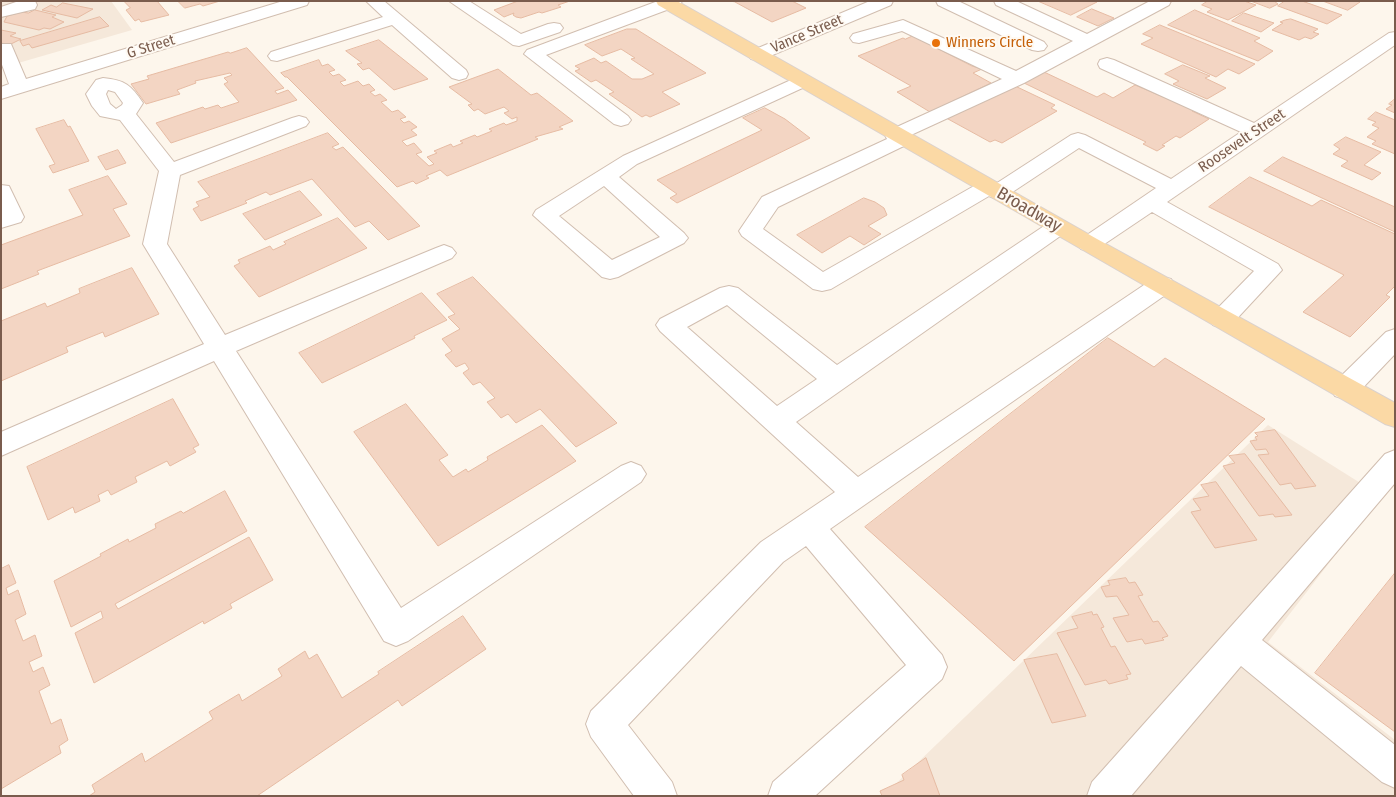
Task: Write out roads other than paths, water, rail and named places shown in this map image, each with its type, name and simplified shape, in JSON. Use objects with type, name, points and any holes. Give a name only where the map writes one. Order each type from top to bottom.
[{"type":"main road","name":"Broadway","points":[[669,2],[899,137],[1395,416]]},
{"type":"street","points":[[1,12],[29,5],[27,1]]},
{"type":"street","name":"G Street","points":[[1,93],[301,1]]},
{"type":"street","points":[[374,1],[459,74]]},
{"type":"street","points":[[457,1],[519,42],[573,21]]},
{"type":"street","points":[[608,8],[626,1]]},
{"type":"street","points":[[944,1],[1038,46]]},
{"type":"street","points":[[1002,1],[1087,42]]},
{"type":"street","points":[[1163,1],[1017,79],[770,202],[750,231],[822,283],[993,190],[1078,139],[1172,188]]},
{"type":"street","points":[[621,120],[533,54],[669,2]]},
{"type":"street","name":"Vance Street","points":[[757,55],[872,3]]},
{"type":"street","points":[[277,56],[395,19]]},
{"type":"street","points":[[860,38],[903,25],[1017,79]]},
{"type":"street","name":"Roosevelt Street","points":[[1089,244],[1395,37]]},
{"type":"street","points":[[5,48],[20,87]]},
{"type":"street","points":[[1107,64],[1256,131]]},
{"type":"street","points":[[89,66],[103,84],[96,94],[100,104],[107,112],[113,114],[125,113],[170,171],[155,244],[396,630],[631,474]]},
{"type":"street","points":[[605,176],[676,238],[610,271],[544,215],[630,160],[802,81]]},
{"type":"street","points":[[170,171],[299,122]]},
{"type":"street","points":[[1,191],[13,217],[1,221]]},
{"type":"street","points":[[1151,202],[1270,270],[1222,320]]},
{"type":"street","points":[[776,421],[1058,227]]},
{"type":"street","points":[[1,446],[219,348],[444,253]]},
{"type":"street","points":[[658,796],[604,724],[772,552],[1162,285]]},
{"type":"street","points":[[836,379],[729,294],[669,325],[858,494]]},
{"type":"street","points":[[1345,389],[1395,338]]},
{"type":"street","points":[[1106,796],[1395,462]]},
{"type":"street","points":[[787,796],[930,667],[809,527]]},
{"type":"street","points":[[1239,643],[1395,768]]},
{"type":"place","name":"Winners Circle","points":[[936,43]]}]
